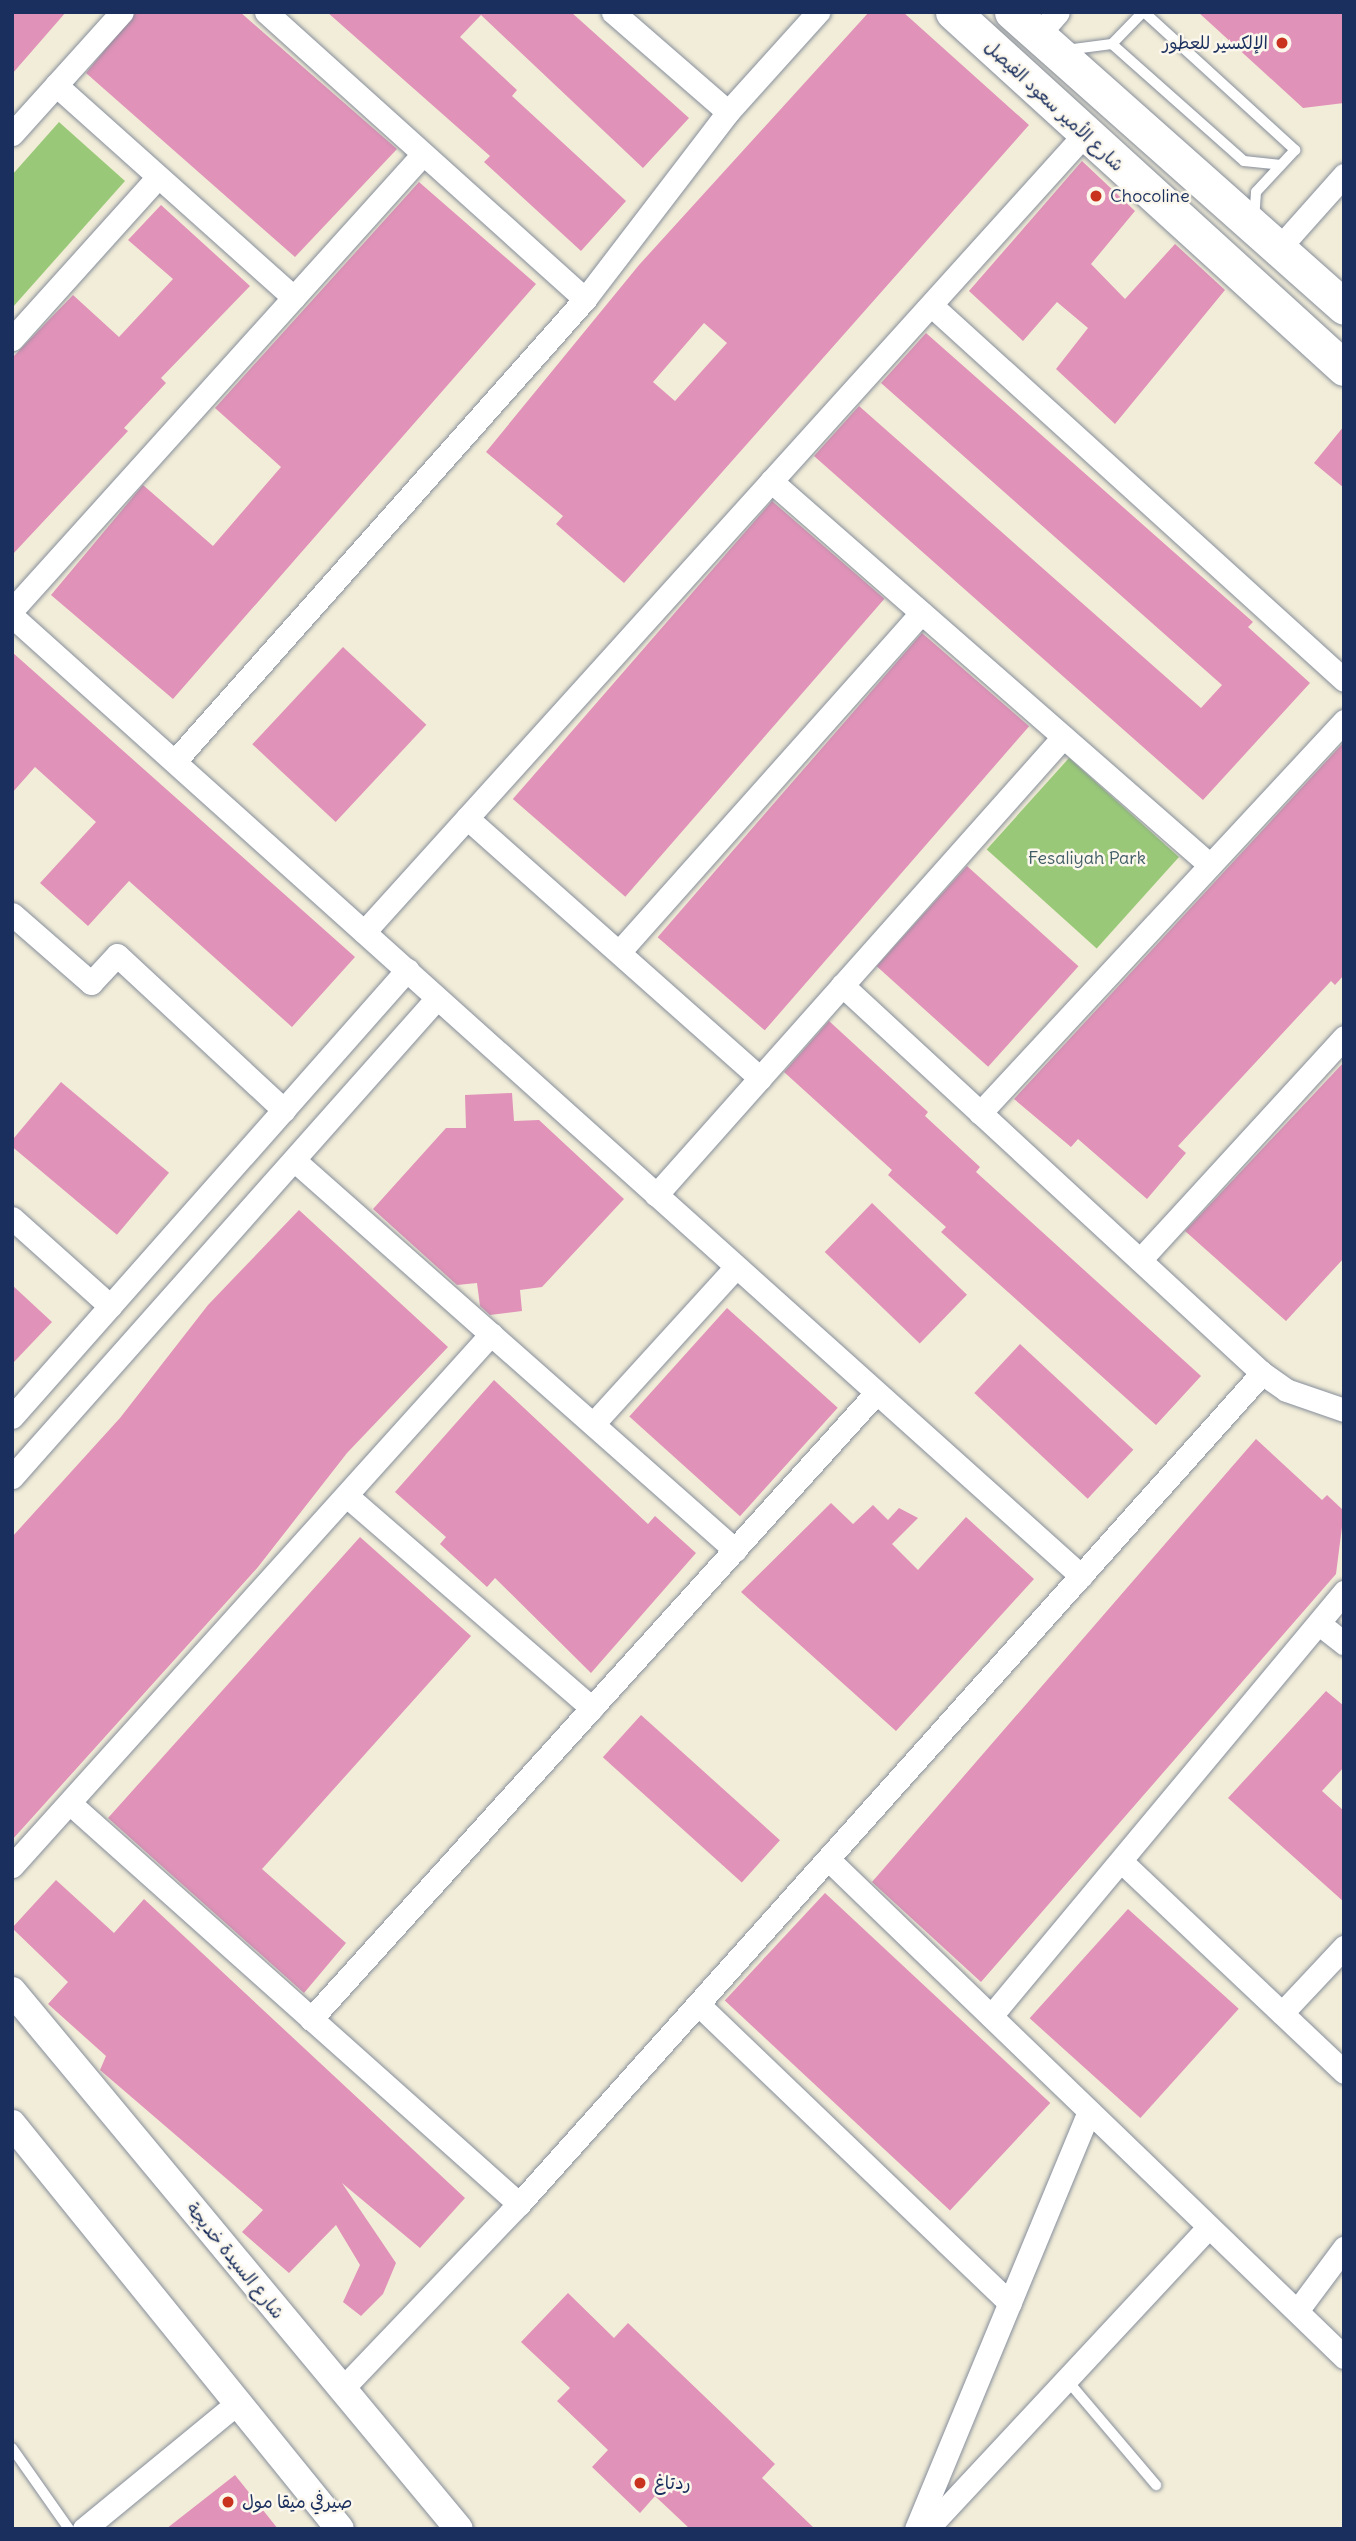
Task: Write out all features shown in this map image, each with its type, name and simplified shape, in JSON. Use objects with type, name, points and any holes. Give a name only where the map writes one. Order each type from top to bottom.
[{"type":"main road","name":"شارع الأمير سعود الفيصل","points":[[953,12],[1084,135],[1344,368]]},
{"type":"main road","points":[[1012,12],[1051,33],[1253,225],[1344,307]]},
{"type":"street","points":[[12,134],[122,12]]},
{"type":"street","points":[[266,12],[585,299]]},
{"type":"street","points":[[612,12],[728,112]]},
{"type":"street","points":[[174,761],[585,299],[728,112],[818,12]]},
{"type":"street","points":[[56,85],[294,298]]},
{"type":"street","points":[[364,932],[1084,135]]},
{"type":"street","points":[[12,610],[424,154]]},
{"type":"street","points":[[1279,248],[1344,175]]},
{"type":"street","points":[[12,339],[158,177]]},
{"type":"street","points":[[931,305],[1344,680]]},
{"type":"street","points":[[771,481],[1210,865]]},
{"type":"street","points":[[620,951],[921,613]]},
{"type":"street","points":[[12,616],[1080,1576]]},
{"type":"street","points":[[980,1113],[1344,722]]},
{"type":"street","points":[[656,1195],[1063,737]]},
{"type":"street","points":[[467,818],[760,1078]]},
{"type":"street","points":[[12,914],[91,983],[117,955],[284,1110]]},
{"type":"street","points":[[12,1417],[407,970]]},
{"type":"street","points":[[842,985],[1262,1373],[1286,1390],[1344,1410]]},
{"type":"street","points":[[12,1477],[437,998]]},
{"type":"street","points":[[1140,1260],[1344,1037]]},
{"type":"street","points":[[294,1160],[735,1550]]},
{"type":"street","points":[[12,1218],[110,1306]]},
{"type":"street","points":[[593,1424],[736,1267]]},
{"type":"street","points":[[12,1866],[73,1806],[491,1334]]},
{"type":"street","points":[[341,2390],[519,2204],[1262,1373]]},
{"type":"street","points":[[312,2019],[876,1393]]},
{"type":"street","points":[[347,1496],[592,1708]]},
{"type":"street","points":[[990,2016],[1322,1626],[1344,1592]]},
{"type":"street","points":[[1322,1626],[1344,1643]]},
{"type":"street","points":[[73,1806],[519,2204]]},
{"type":"street","points":[[828,1859],[1344,2357]]},
{"type":"street","points":[[1122,1862],[1344,2072]]},
{"type":"street","points":[[1282,2013],[1344,1947]]},
{"type":"street","name":"شارع السيدة خديجة","points":[[12,1991],[459,2529]]},
{"type":"street","points":[[698,2004],[1010,2303]]},
{"type":"street","points":[[916,2529],[1089,2110]]},
{"type":"street","points":[[12,2123],[236,2404],[340,2529]]},
{"type":"street","points":[[927,2529],[1209,2227]]},
{"type":"street","points":[[1297,2311],[1344,2248]]},
{"type":"street","points":[[84,2529],[236,2404]]},
{"type":"lane","points":[[1112,44],[1143,12],[1295,150],[1256,192],[1253,225]]},
{"type":"lane","points":[[1051,33],[1112,44],[1244,161],[1281,165]]},
{"type":"lane","points":[[1067,2379],[1156,2486]]},
{"type":"lane","points":[[12,2448],[69,2529]]},
{"type":"green space","points":[[59,122],[125,181],[12,308],[12,175]]},
{"type":"green space","name":"Fesaliyah Park","points":[[1069,758],[1179,857],[1097,948],[987,849]]},
{"type":"building","points":[[12,12],[66,12],[12,74]]},
{"type":"building","points":[[136,12],[240,12],[397,149],[295,257],[86,73]]},
{"type":"building","points":[[327,12],[571,12],[689,118],[643,168],[481,15],[460,37],[517,90],[512,96],[626,201],[581,251],[484,162],[490,156]]},
{"type":"building","points":[[869,12],[903,12],[1029,125],[624,583],[556,524],[563,516],[486,452],[639,265]],"holes":[[[704,323],[727,343],[675,401],[653,382]]]},
{"type":"building","points":[[1198,12],[1344,12],[1344,103],[1303,108]]},
{"type":"building","points":[[1082,161],[1135,211],[1091,264],[1125,299],[1175,244],[1225,290],[1115,424],[1056,369],[1088,328],[1057,302],[1023,341],[969,291]]},
{"type":"building","points":[[419,182],[536,284],[173,699],[51,595],[143,485],[213,546],[281,467],[215,408]]},
{"type":"building","points":[[161,205],[250,286],[161,378],[166,383],[124,428],[128,431],[12,555],[12,358],[73,295],[119,337],[173,279],[128,240]]},
{"type":"building","points":[[926,333],[1253,622],[1248,627],[1310,683],[1203,800],[814,456],[859,406],[1201,708],[1222,685],[881,383]]},
{"type":"building","points":[[1344,426],[1344,488],[1314,463]]},
{"type":"building","points":[[772,501],[884,599],[625,897],[513,799]]},
{"type":"building","points":[[922,633],[1029,726],[765,1030],[658,937]]},
{"type":"building","points":[[343,647],[426,725],[336,822],[252,744]]},
{"type":"building","points":[[12,652],[355,957],[292,1027],[129,881],[88,926],[40,883],[96,822],[35,767],[12,793]]},
{"type":"building","points":[[1344,742],[1344,975],[1335,985],[1331,981],[1178,1146],[1186,1153],[1147,1199],[1078,1139],[1071,1147],[1014,1099]]},
{"type":"building","points":[[967,866],[1078,966],[988,1067],[877,966]]},
{"type":"building","points":[[829,1021],[928,1112],[925,1116],[980,1167],[976,1172],[1201,1376],[1156,1425],[941,1232],[946,1227],[888,1175],[892,1170],[784,1072]]},
{"type":"building","points":[[1344,1062],[1344,1258],[1286,1321],[1185,1231]]},
{"type":"building","points":[[61,1082],[169,1173],[117,1235],[12,1147],[12,1140]]},
{"type":"building","points":[[512,1093],[514,1121],[539,1120],[624,1199],[542,1287],[520,1290],[522,1311],[490,1315],[480,1306],[477,1283],[457,1285],[373,1209],[446,1128],[466,1128],[465,1095]]},
{"type":"building","points":[[872,1203],[967,1295],[920,1344],[825,1252]]},
{"type":"building","points":[[299,1210],[448,1347],[347,1453],[258,1567],[12,1840],[12,1537],[120,1418],[208,1305]]},
{"type":"building","points":[[12,1285],[52,1322],[12,1364]]},
{"type":"building","points":[[727,1308],[838,1408],[740,1516],[629,1416]]},
{"type":"building","points":[[1020,1344],[1133,1450],[1088,1499],[974,1393]]},
{"type":"building","points":[[494,1380],[648,1524],[655,1516],[696,1553],[591,1673],[495,1578],[487,1587],[440,1544],[446,1537],[395,1492]]},
{"type":"building","points":[[1256,1439],[1322,1500],[1327,1495],[1344,1511],[1336,1574],[981,1982],[872,1882]]},
{"type":"building","points":[[831,1503],[853,1524],[873,1505],[888,1520],[899,1508],[918,1518],[892,1544],[918,1570],[966,1517],[1034,1579],[896,1731],[741,1592]]},
{"type":"building","points":[[360,1537],[471,1636],[262,1869],[346,1943],[304,1993],[108,1818]]},
{"type":"building","points":[[1326,1691],[1344,1706],[1344,1767],[1322,1791],[1344,1811],[1344,1902],[1228,1798]]},
{"type":"building","points":[[641,1715],[780,1840],[742,1882],[603,1757]]},
{"type":"building","points":[[56,1880],[114,1933],[144,1899],[465,2198],[420,2248],[342,2183],[396,2263],[383,2294],[361,2316],[343,2302],[360,2265],[336,2225],[289,2273],[242,2232],[263,2210],[100,2070],[106,2056],[48,2004],[68,1982],[12,1928]]},
{"type":"building","points":[[825,1893],[1050,2103],[950,2211],[725,2001]]},
{"type":"building","points":[[1128,1909],[1239,2009],[1140,2118],[1030,2018]]},
{"type":"building","points":[[568,2293],[614,2338],[628,2323],[775,2464],[762,2478],[815,2529],[690,2529],[655,2496],[640,2513],[592,2467],[608,2450],[557,2401],[570,2388],[521,2342]]},
{"type":"building","name":"صيرفي ميقا مول","points":[[235,2475],[278,2529],[166,2529]]},
{"type":"place","name":"الإلكسير للعطور","points":[[1282,43]]},
{"type":"place","name":"Chocoline","points":[[1096,196]]},
{"type":"place","name":"ردتاغ","points":[[640,2483]]},
{"type":"place","name":"صيرفي ميقا مول","points":[[228,2502]]}]
